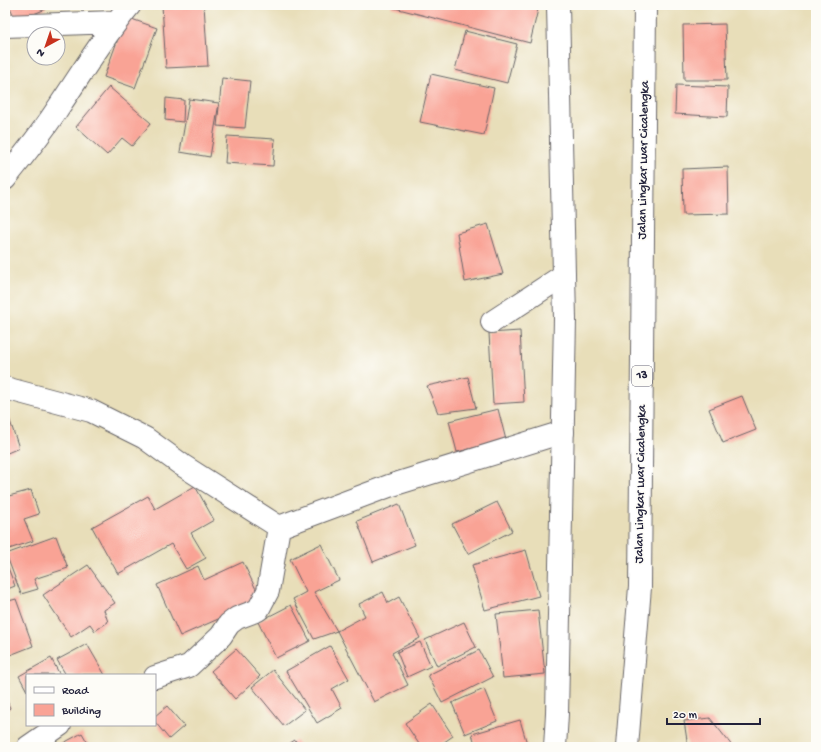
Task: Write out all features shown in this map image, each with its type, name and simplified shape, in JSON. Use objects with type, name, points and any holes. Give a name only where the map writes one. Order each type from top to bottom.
[{"type":"main road","points":[[5,179],[57,110],[93,55],[130,5]]},
{"type":"main road","points":[[555,747],[557,714],[565,319],[558,5]]},
{"type":"main road","name":"Jalan Lingkar Luar Cicalengka","points":[[627,747],[640,587],[645,5]]},
{"type":"main road","points":[[5,26],[116,22]]},
{"type":"main road","points":[[492,322],[564,274]]},
{"type":"main road","points":[[5,388],[91,411],[145,438],[182,465],[279,528]]},
{"type":"main road","points":[[279,528],[389,486],[563,432]]},
{"type":"main road","points":[[156,677],[189,666],[221,636],[229,624],[237,618],[258,610],[268,591],[279,528]]},
{"type":"main road","points":[[28,747],[59,726]]},
{"type":"building","points":[[9,5],[45,5],[46,9],[16,21]]},
{"type":"building","points":[[162,5],[204,5],[208,66],[166,68]]},
{"type":"building","points":[[392,5],[539,5],[530,43],[391,7]]},
{"type":"building","points":[[126,17],[157,28],[135,88],[104,77]]},
{"type":"building","points":[[725,24],[727,80],[684,80],[683,25]]},
{"type":"building","points":[[465,31],[517,44],[507,83],[455,70]]},
{"type":"building","points":[[431,74],[494,88],[484,135],[420,122]]},
{"type":"building","points":[[222,78],[250,81],[245,128],[217,126]]},
{"type":"building","points":[[676,85],[728,87],[727,117],[675,114]]},
{"type":"building","points":[[109,87],[151,123],[132,146],[122,138],[107,155],[76,127]]},
{"type":"building","points":[[166,98],[184,100],[183,122],[165,120]]},
{"type":"building","points":[[189,99],[219,103],[210,157],[180,152]]},
{"type":"building","points":[[227,136],[275,139],[273,166],[225,163]]},
{"type":"building","points":[[728,167],[729,214],[683,215],[682,169]]},
{"type":"building","points":[[488,224],[503,274],[465,282],[457,233]]},
{"type":"building","points":[[520,331],[524,402],[493,404],[489,333]]},
{"type":"building","points":[[468,377],[476,408],[438,413],[427,386]]},
{"type":"building","points":[[742,396],[756,430],[723,443],[709,409]]},
{"type":"building","points":[[5,406],[19,448],[5,454]]},
{"type":"building","points":[[498,409],[506,440],[457,452],[449,421]]},
{"type":"building","points":[[195,486],[214,520],[191,533],[206,558],[186,569],[171,544],[118,574],[92,527],[148,496],[155,509]]},
{"type":"building","points":[[31,490],[39,514],[24,519],[33,541],[9,549],[5,538],[5,497]]},
{"type":"building","points":[[497,502],[512,531],[468,554],[452,524]]},
{"type":"building","points":[[399,504],[415,545],[373,562],[357,521]]},
{"type":"building","points":[[56,536],[68,568],[34,579],[38,589],[21,594],[6,554]]},
{"type":"building","points":[[321,544],[339,580],[314,592],[337,631],[314,639],[293,599],[306,592],[290,559]]},
{"type":"building","points":[[526,550],[539,596],[485,610],[472,565]]},
{"type":"building","points":[[5,560],[15,586],[5,590]]},
{"type":"building","points":[[243,562],[261,600],[180,636],[157,585],[198,566],[204,580]]},
{"type":"building","points":[[88,565],[115,603],[104,610],[108,622],[95,631],[90,624],[71,637],[43,595]]},
{"type":"building","points":[[383,592],[388,603],[399,597],[420,638],[392,653],[408,685],[374,702],[337,631],[365,616],[359,604]]},
{"type":"building","points":[[16,599],[33,646],[5,657],[5,602]]},
{"type":"building","points":[[291,605],[310,641],[276,658],[258,622]]},
{"type":"building","points":[[538,610],[545,674],[503,678],[496,614]]},
{"type":"building","points":[[464,622],[476,647],[437,666],[425,640]]},
{"type":"building","points":[[420,642],[431,666],[407,677],[397,652]]},
{"type":"building","points":[[87,644],[104,674],[65,674],[57,660]]},
{"type":"building","points":[[330,646],[349,679],[332,689],[342,708],[317,723],[286,671]]},
{"type":"building","points":[[236,649],[260,676],[235,699],[211,671]]},
{"type":"building","points":[[479,650],[493,677],[442,703],[428,675]]},
{"type":"building","points":[[51,658],[59,674],[26,674],[26,689],[19,676]]},
{"type":"building","points":[[273,670],[305,710],[284,726],[252,687]]},
{"type":"building","points":[[484,689],[497,721],[465,734],[452,703]]},
{"type":"building","points":[[5,696],[10,708],[5,713]]},
{"type":"building","points":[[432,704],[453,736],[437,747],[421,747],[405,723]]},
{"type":"building","points":[[167,706],[184,726],[169,739],[156,723],[156,715]]},
{"type":"building","points":[[710,718],[733,747],[688,747],[684,721]]},
{"type":"building","points":[[520,720],[528,747],[476,747],[472,734]]},
{"type":"building","points":[[82,733],[90,747],[56,747]]},
{"type":"building","points":[[295,740],[300,747],[284,747]]}]
